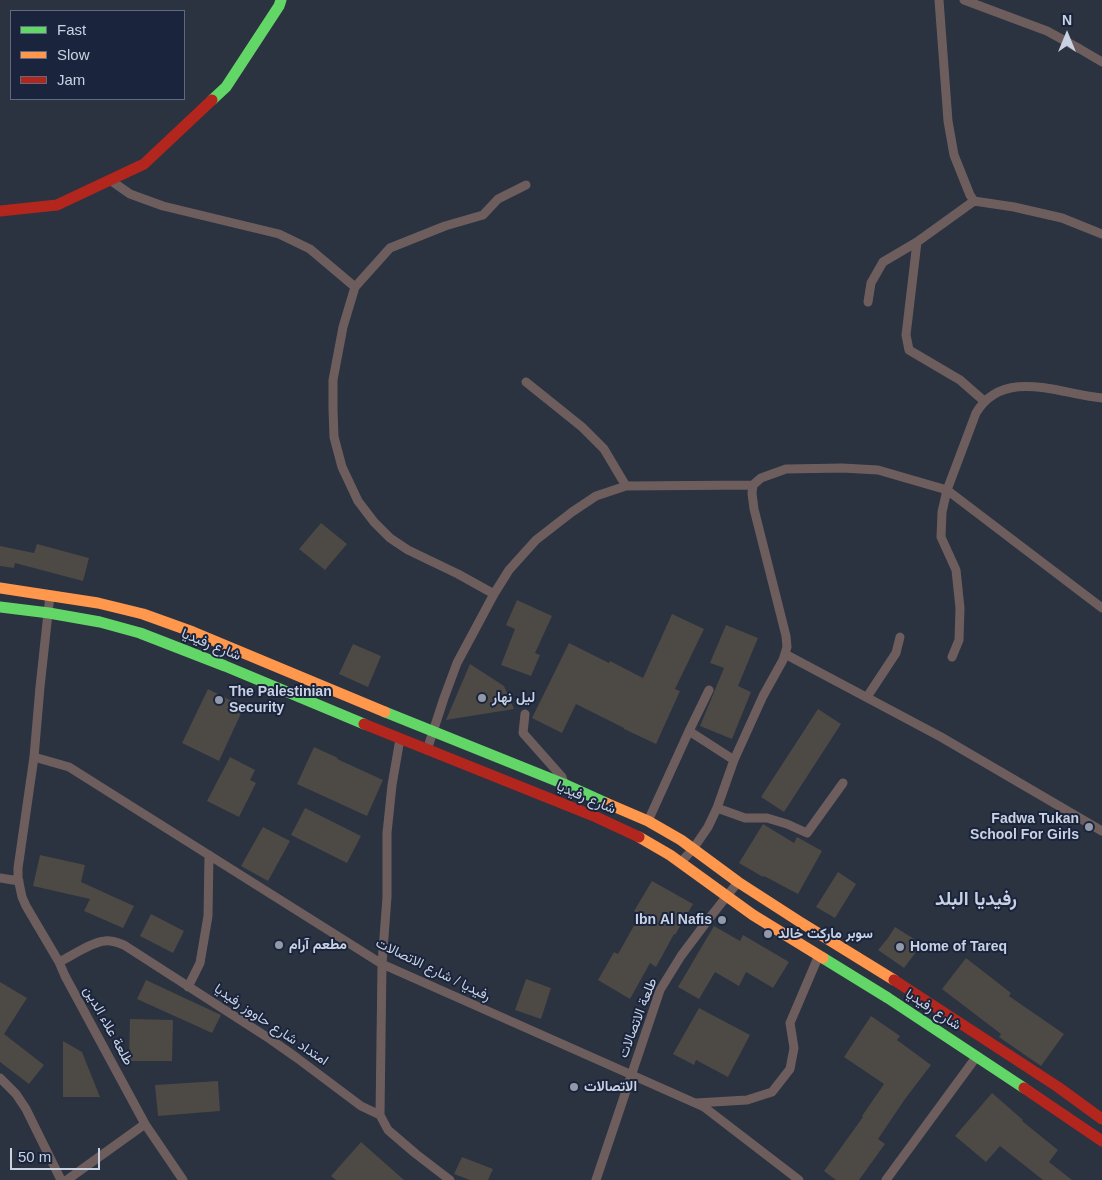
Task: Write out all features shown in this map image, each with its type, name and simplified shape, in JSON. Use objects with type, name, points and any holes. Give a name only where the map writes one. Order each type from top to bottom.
[{"type":"main road","points":[[0,212],[57,205],[144,164],[226,88],[280,6],[281,0]]},
{"type":"main road","name":"شارع رفيديا","points":[[0,588],[98,602],[143,614],[193,632],[433,732],[564,784],[648,821],[680,840],[738,882],[882,972],[1058,1087],[1102,1119]]},
{"type":"main road","name":"شارع رفيديا","points":[[0,607],[100,622],[140,633],[596,817],[670,855],[753,915],[977,1056],[1102,1142]]},
{"type":"street","points":[[939,0],[948,121],[954,155],[974,201]]},
{"type":"street","points":[[964,0],[1047,31],[1102,62]]},
{"type":"street","points":[[110,180],[130,194],[163,206],[279,234],[310,249],[356,287]]},
{"type":"street","points":[[494,594],[408,550],[390,538],[374,522],[358,501],[342,468],[334,437],[333,380],[343,327],[356,287],[390,248],[445,226],[483,215],[498,199],[526,185]]},
{"type":"street","points":[[868,302],[871,283],[883,262],[918,242],[974,201],[1014,207],[1062,218],[1102,234]]},
{"type":"street","points":[[918,242],[906,335],[909,350],[960,380],[984,401]]},
{"type":"street","points":[[526,382],[582,427],[604,449],[626,486]]},
{"type":"street","points":[[952,657],[958,640],[960,608],[956,570],[941,537],[942,512],[947,490],[976,413],[984,401],[990,397],[1004,390],[1020,386],[1054,388],[1102,398]]},
{"type":"street","points":[[680,862],[693,849],[708,828],[734,760],[787,647],[786,636],[754,508],[752,493],[754,485],[761,478],[786,469],[842,468],[878,470],[947,490],[1102,608]]},
{"type":"street","points":[[427,750],[457,663],[509,570],[536,540],[596,496],[626,486],[754,485]]},
{"type":"street","name":"طلعة علاء الدين","points":[[50,595],[34,757],[18,868],[22,897],[146,1124],[183,1180]]},
{"type":"street","points":[[867,697],[896,653],[900,637]]},
{"type":"street","points":[[785,654],[941,738],[1102,831]]},
{"type":"street","points":[[648,821],[709,690]]},
{"type":"street","points":[[525,714],[523,733],[562,777],[564,784]]},
{"type":"street","points":[[689,732],[734,760]]},
{"type":"street","points":[[380,1115],[382,964],[387,897],[387,833],[392,785],[400,739]]},
{"type":"street","name":"رفيديا / شارع الاتصالات","points":[[34,757],[69,767],[382,964],[704,1107],[799,1180]]},
{"type":"street","points":[[717,808],[746,818],[766,818],[787,824],[807,833],[843,783]]},
{"type":"street","points":[[188,987],[200,963],[208,916],[209,855]]},
{"type":"street","points":[[0,878],[19,881]]},
{"type":"street","name":"طلعة الاتصالات","points":[[596,1180],[660,990],[681,956],[738,882]]},
{"type":"street","name":"امتداد شارع حاووز رفيديا","points":[[59,962],[96,943],[111,941],[124,945],[298,1058],[361,1106],[380,1115],[388,1130],[450,1180]]},
{"type":"street","points":[[694,1103],[747,1100],[772,1092],[790,1069],[794,1048],[790,1023],[819,955]]},
{"type":"street","points":[[886,1180],[977,1056]]},
{"type":"street","points":[[0,1078],[16,1094],[26,1109],[61,1180]]},
{"type":"street","points":[[67,1180],[146,1124]]},
{"type":"building","points":[[321,523],[347,544],[325,570],[299,549]]},
{"type":"building","points":[[37,544],[89,558],[83,581],[15,563],[14,568],[0,566],[0,546],[34,553]]},
{"type":"building","points":[[517,600],[552,616],[535,653],[540,655],[531,676],[501,665],[515,629],[506,625]]},
{"type":"building","points":[[672,614],[704,629],[675,689],[680,691],[656,744],[576,704],[562,733],[532,718],[569,643],[643,678]]},
{"type":"building","points":[[726,625],[758,638],[738,686],[751,692],[732,739],[700,726],[724,668],[710,663]]},
{"type":"building","points":[[353,644],[381,656],[368,687],[339,674]]},
{"type":"building","name":"ليل نهار","points":[[470,664],[504,686],[514,709],[446,720]]},
{"type":"building","points":[[208,689],[244,707],[219,761],[182,743]]},
{"type":"building","points":[[818,709],[841,724],[784,812],[761,797]]},
{"type":"building","points":[[314,747],[383,780],[367,816],[297,784]]},
{"type":"building","points":[[230,757],[255,770],[250,780],[256,783],[239,817],[207,801]]},
{"type":"building","points":[[305,808],[361,836],[347,863],[291,835]]},
{"type":"building","points":[[763,824],[794,843],[797,837],[822,851],[798,894],[739,863]]},
{"type":"building","points":[[263,827],[290,841],[268,881],[241,866]]},
{"type":"building","points":[[40,855],[85,865],[81,882],[134,906],[123,928],[84,911],[90,899],[33,886]]},
{"type":"building","points":[[838,872],[856,884],[835,918],[816,907]]},
{"type":"building","points":[[652,881],[693,904],[656,967],[650,963],[630,999],[598,980],[614,952],[618,954],[640,915],[634,911]]},
{"type":"building","points":[[151,914],[184,931],[173,953],[140,936]]},
{"type":"building","points":[[714,926],[740,941],[743,935],[789,962],[773,988],[746,972],[739,986],[715,972],[699,999],[678,987]]},
{"type":"building","name":"Home of Tareq","points":[[895,927],[922,944],[904,968],[878,950]]},
{"type":"building","points":[[966,958],[1011,993],[1009,996],[1064,1034],[1041,1066],[999,1037],[1001,1034],[942,989]]},
{"type":"building","points":[[526,979],[551,988],[541,1019],[515,1010]]},
{"type":"building","points":[[146,980],[221,1015],[212,1033],[137,999]]},
{"type":"building","points":[[0,982],[27,998],[4,1034],[44,1065],[29,1084],[0,1062]]},
{"type":"building","points":[[699,1008],[750,1035],[728,1077],[696,1060],[694,1065],[673,1054]]},
{"type":"building","points":[[871,1016],[900,1036],[897,1040],[931,1065],[878,1139],[885,1144],[859,1180],[836,1180],[824,1171],[884,1084],[844,1057]]},
{"type":"building","points":[[130,1019],[173,1020],[172,1061],[129,1061]]},
{"type":"building","points":[[63,1041],[82,1052],[100,1097],[63,1097]]},
{"type":"building","points":[[218,1081],[220,1111],[158,1116],[155,1085]]},
{"type":"building","points":[[992,1093],[1022,1121],[1058,1150],[1049,1162],[1072,1180],[1043,1180],[1000,1146],[986,1162],[955,1136]]},
{"type":"building","points":[[361,1142],[404,1180],[336,1180],[331,1176]]},
{"type":"building","points":[[462,1157],[493,1169],[488,1180],[470,1180],[454,1174]]},
{"type":"traffic: fast","points":[[212,100],[226,87],[279,6],[281,0]]},
{"type":"traffic: fast","points":[[0,607],[100,622],[140,633],[364,724]]},
{"type":"traffic: fast","points":[[385,712],[564,784],[606,803]]},
{"type":"traffic: fast","points":[[823,958],[888,998],[1024,1088]]},
{"type":"traffic: slow","points":[[0,588],[98,603],[143,614],[193,632],[385,712]]},
{"type":"traffic: slow","points":[[606,803],[648,821],[681,840],[738,882],[894,980]]},
{"type":"traffic: slow","points":[[639,837],[670,855],[753,915],[823,958]]},
{"type":"traffic: jam","points":[[0,211],[57,205],[144,164],[212,100]]},
{"type":"traffic: jam","points":[[364,724],[596,817],[639,837]]},
{"type":"traffic: jam","points":[[894,980],[1058,1087],[1102,1119]]},
{"type":"traffic: jam","points":[[1024,1088],[1102,1141]]},
{"type":"place","name":"ليل نهار","points":[[482,698]]},
{"type":"place","name":"The Palestinian Security","points":[[219,700]]},
{"type":"place","name":"Fadwa Tukan School For Girls","points":[[1089,827]]},
{"type":"place","name":"Ibn Al Nafis","points":[[722,920]]},
{"type":"place","name":"سوبر مارکت خالد","points":[[768,934]]},
{"type":"place","name":"مطعم آرام","points":[[279,945]]},
{"type":"place","name":"Home of Tareq","points":[[900,947]]},
{"type":"place","name":"الاتصالات","points":[[574,1087]]},
{"type":"district","name":"رفيديا البلد","points":[[976,900]]}]
